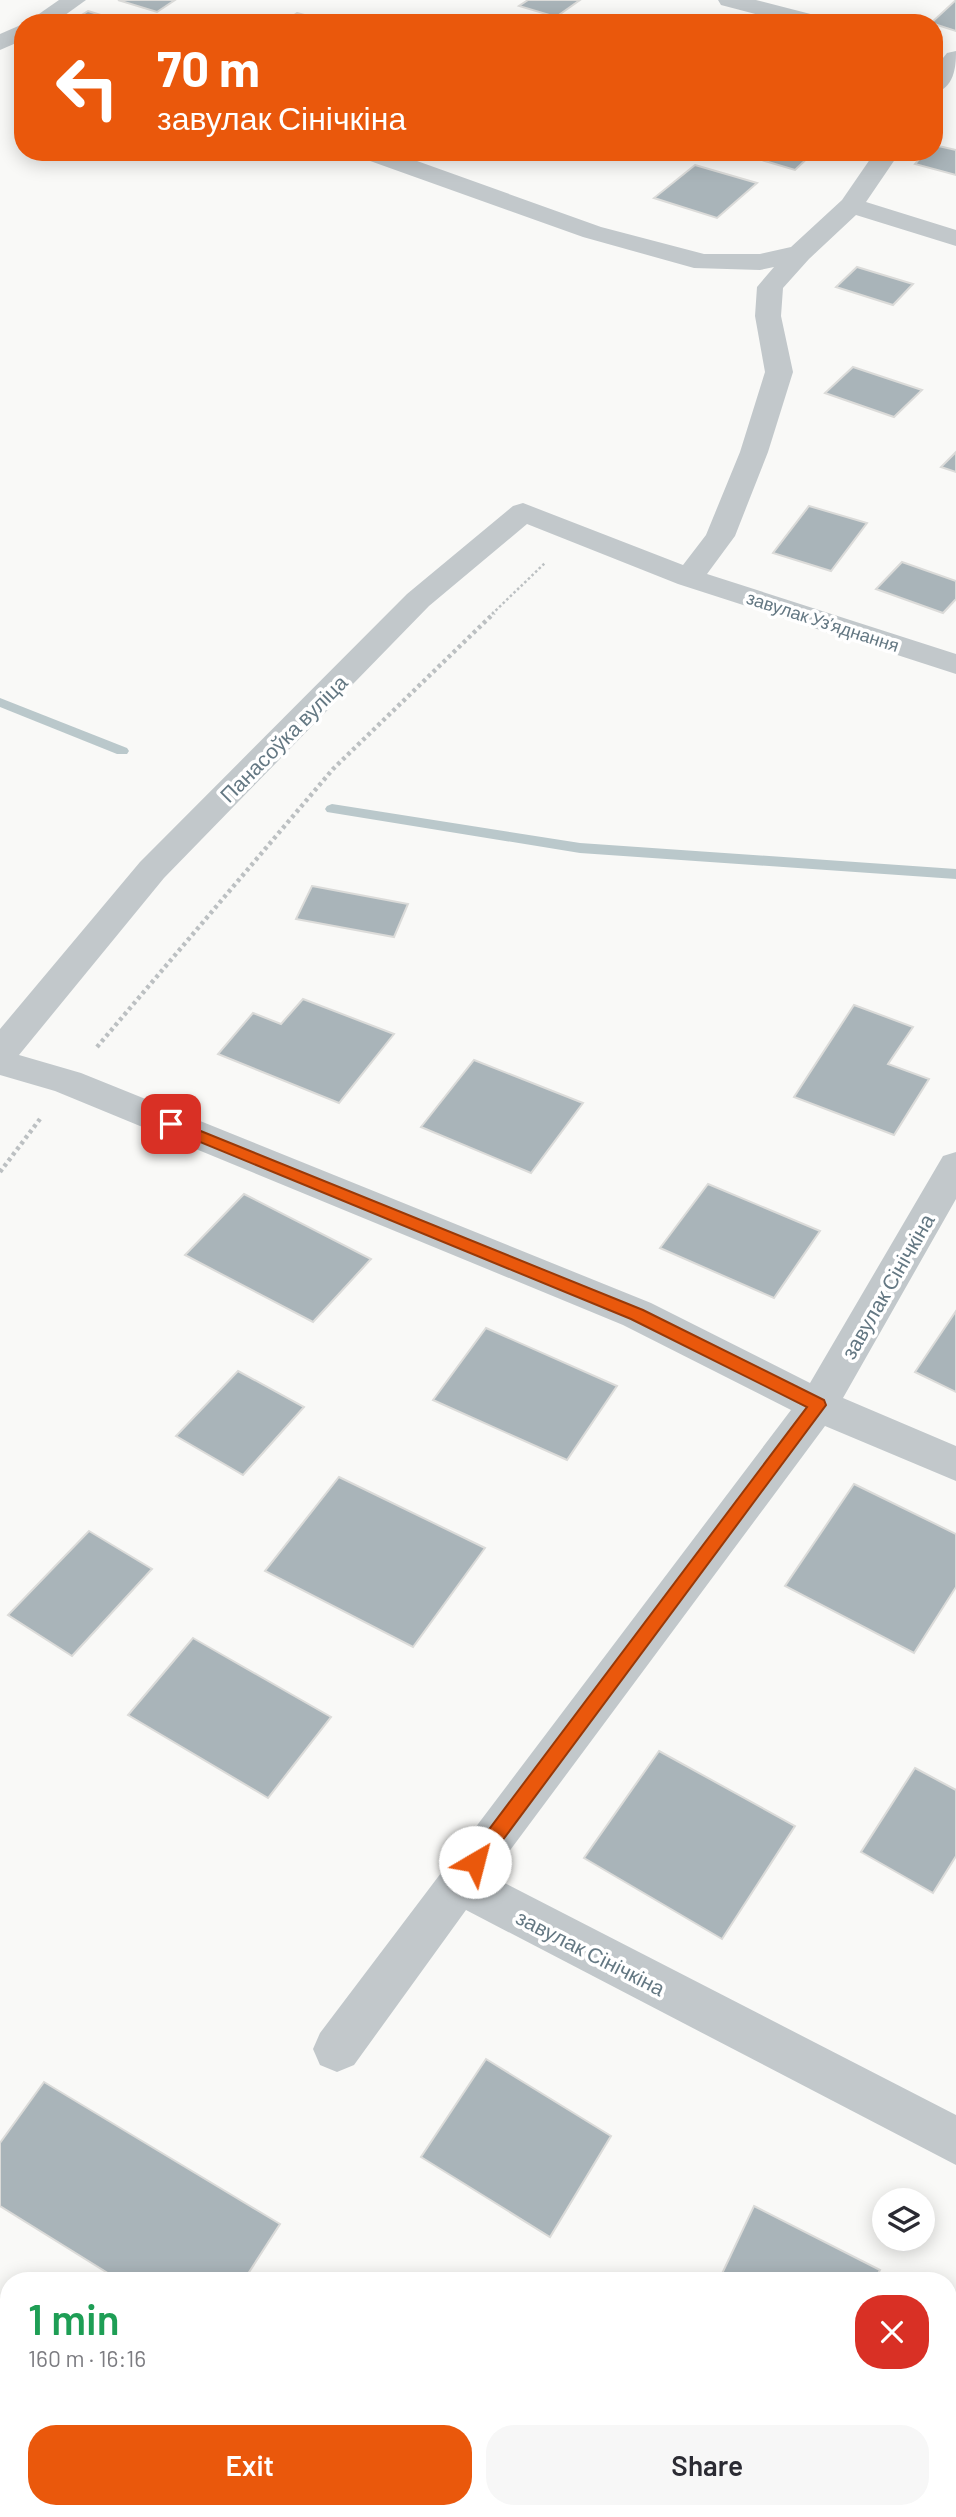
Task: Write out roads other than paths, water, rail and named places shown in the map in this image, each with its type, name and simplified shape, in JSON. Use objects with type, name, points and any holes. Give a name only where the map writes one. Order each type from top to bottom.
[{"type":"street","points":[[52,14],[75,0]]},
{"type":"street","points":[[729,0],[783,14]]},
{"type":"street","points":[[393,161],[592,232],[703,262],[760,262],[800,253]]},
{"type":"street","points":[[690,578],[720,536],[754,452],[779,372],[768,316],[770,287],[800,253],[851,205],[882,161]]},
{"type":"street","points":[[851,205],[956,238]]},
{"type":"street","name":"Панасоўка вуліца","points":[[0,1054],[152,870],[418,600],[523,512],[611,547]]},
{"type":"street","name":"завулак Узʼяднання","points":[[611,547],[690,578],[956,664]]},
{"type":"street","points":[[0,1062],[68,1082],[637,1314],[818,1405],[956,1464]]},
{"type":"street","name":"завулак Сінічкіна","points":[[956,1166],[818,1405],[459,1884],[956,2141]]},
{"type":"street","points":[[337,2049],[459,1884]]},
{"type":"waterway","points":[[0,702],[122,751]]},
{"type":"waterway","points":[[332,809],[580,848],[956,874]]}]
